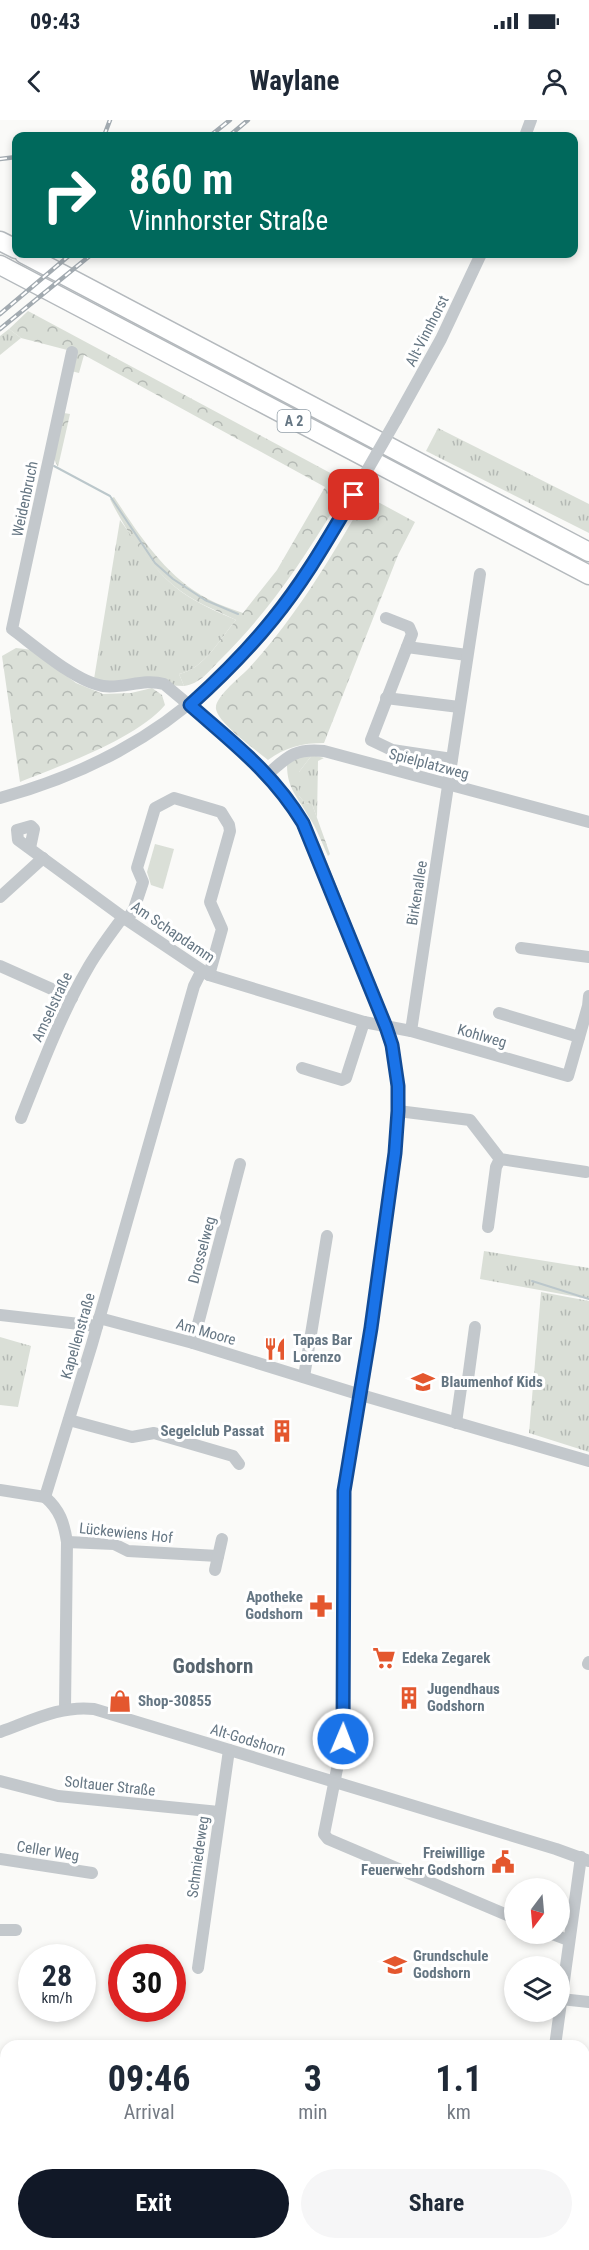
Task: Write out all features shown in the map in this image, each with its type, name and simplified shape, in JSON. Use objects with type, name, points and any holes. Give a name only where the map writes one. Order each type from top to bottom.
[{"type":"highway","name":"A 2","points":[[32,258],[589,552]]},
{"type":"highway","name":"A 2","points":[[0,265],[589,575]]},
{"type":"street","name":"Alt-Vinnhorst","points":[[0,798],[56,780],[109,757],[141,739],[190,705],[239,658],[275,617],[313,563],[354,495],[441,339],[479,258]]},
{"type":"street","name":"Weidenbruch","points":[[72,352],[12,629],[87,681],[102,686],[118,687],[154,681],[173,690],[190,705]]},
{"type":"street","name":"Birkenallee","points":[[411,1031],[480,574]]},
{"type":"street","points":[[386,618],[412,630],[370,740],[392,750],[452,759]]},
{"type":"street","points":[[407,647],[467,655]]},
{"type":"street","points":[[386,698],[459,707]]},
{"type":"street","points":[[190,705],[268,774],[288,798],[315,848],[386,1027],[396,1067],[398,1111],[395,1153],[361,1395],[344,1491],[343,1731],[324,1834],[328,1839],[504,1914]]},
{"type":"street","name":"Spielplatzweg","points":[[268,774],[296,752],[309,749],[324,751],[589,822]]},
{"type":"street","name":"Amselstraße","points":[[21,1118],[50,1045],[72,998],[94,958],[134,909],[143,882],[137,868],[155,808],[174,798],[221,812],[229,825],[230,831],[210,902],[222,930],[205,974]]},
{"type":"street","name":"Am Schapdamm","points":[[30,848],[205,974],[386,1027]]},
{"type":"street","points":[[0,897],[43,858]]},
{"type":"street","points":[[520,948],[589,957]]},
{"type":"street","points":[[0,966],[72,998]]},
{"type":"street","name":"Kapellenstraße","points":[[45,1497],[98,1322],[191,997],[205,974]]},
{"type":"street","points":[[499,1013],[579,1037],[589,996]]},
{"type":"street","points":[[302,1068],[342,1080],[346,1078],[364,1022]]},
{"type":"street","name":"Kohlweg","points":[[386,1027],[411,1031],[568,1076],[579,1037]]},
{"type":"street","points":[[398,1111],[470,1120],[500,1159],[586,1172]]},
{"type":"street","points":[[488,1227],[496,1167],[500,1159]]},
{"type":"street","name":"Drosselweg","points":[[194,1343],[240,1164]]},
{"type":"street","points":[[304,1377],[327,1236]]},
{"type":"street","name":"Am Moore","points":[[0,1315],[98,1322],[194,1343],[361,1395],[589,1461]]},
{"type":"street","points":[[456,1423],[461,1388],[468,1379],[475,1327]]},
{"type":"street","points":[[69,1420],[132,1437],[154,1433],[233,1456],[239,1464]]},
{"type":"street","points":[[0,1490],[45,1497],[56,1507],[65,1524],[67,1542],[65,1709]]},
{"type":"street","points":[[215,1570],[222,1539]]},
{"type":"street","name":"Lückewiens Hof","points":[[67,1542],[114,1544],[128,1551],[218,1556]]},
{"type":"street","name":"Alt-Godshorn","points":[[0,1732],[65,1709],[79,1707],[94,1709],[585,1859]]},
{"type":"street","name":"Schmiedeweg","points":[[198,1968],[229,1750]]},
{"type":"street","name":"Soltauer Straße","points":[[1,1785],[58,1796],[219,1812]]},
{"type":"street","name":"Celler Weg","points":[[0,1859],[92,1872]]},
{"type":"street","points":[[570,1930],[585,1859]]},
{"type":"street","points":[[0,1930],[16,1930]]},
{"type":"street","points":[[570,2000],[589,2002]]},
{"type":"street","points":[[556,2040],[558,2022]]},
{"type":"green space","points":[[28,311],[349,483],[306,553],[274,598],[239,640],[208,673],[195,683],[184,686],[179,674],[204,660],[236,620],[188,596],[164,577],[138,546],[110,499],[114,497],[155,554],[179,579],[208,599],[243,613],[277,570],[325,487],[84,355],[79,373],[71,371],[75,352],[21,338],[9,329]]},
{"type":"green space","points":[[9,329],[21,338],[0,355],[0,336]]},
{"type":"green space","points":[[64,413],[70,414],[58,467],[54,459]]},
{"type":"green space","points":[[438,428],[589,504],[589,533],[426,451]]},
{"type":"green space","points":[[367,496],[415,522],[398,555],[324,743],[294,747],[268,760],[223,721],[218,715],[217,704],[224,693],[250,667],[283,627],[327,563]]},
{"type":"green space","points":[[120,520],[152,563],[174,586],[196,601],[236,620],[204,660],[179,674],[184,686],[110,683],[94,679]]},
{"type":"green space","points":[[16,648],[33,650],[76,683],[103,694],[131,693],[152,688],[162,695],[165,705],[136,729],[117,740],[20,782],[2,656]]},
{"type":"green space","points":[[312,755],[324,758],[318,761],[317,818],[312,804],[305,803],[299,796],[299,772]]},
{"type":"green space","points":[[312,755],[299,772],[299,796],[305,803],[312,804],[330,854],[328,856],[294,792],[287,773],[287,765],[301,756]]},
{"type":"green space","points":[[155,844],[174,849],[163,889],[151,885],[147,872]]},
{"type":"green space","points":[[484,1251],[589,1268],[589,1299],[480,1279]]},
{"type":"green space","points":[[541,1292],[589,1301],[589,1452],[529,1433]]},
{"type":"green space","points":[[0,1337],[31,1346],[18,1407],[0,1405]]},
{"type":"waterway","points":[[54,466],[110,496],[155,563],[173,579],[205,600],[238,614]]},
{"type":"waterway","points":[[532,1281],[589,1299]]},
{"type":"railway","points":[[106,132],[110,120]]},
{"type":"railway","points":[[215,132],[230,120]]},
{"type":"railway","points":[[234,132],[248,120]]},
{"type":"railway","points":[[0,159],[12,158]]},
{"type":"railway","points":[[0,314],[66,258]]},
{"type":"railway","points":[[0,329],[87,258]]},
{"type":"place","name":"Tapas Bar Lorenzo","points":[[275,1349]]},
{"type":"place","name":"Blaumenhof Kids","points":[[423,1382]]},
{"type":"place","name":"Segelclub Passat","points":[[282,1431]]},
{"type":"place","name":"Apotheke Godshorn","points":[[321,1606]]},
{"type":"place","name":"Edeka Zegarek","points":[[384,1658]]},
{"type":"place","name":"Jugendhaus Godshorn","points":[[409,1698]]},
{"type":"place","name":"Shop-30855","points":[[120,1701]]},
{"type":"place","name":"Freiwillige Feuerwehr Godshorn","points":[[503,1862]]},
{"type":"place","name":"Grundschule Godshorn","points":[[395,1965]]},
{"type":"district","name":"Godshorn","points":[[213,1666]]},
{"type":"route","points":[[343,1739],[344,1491],[371,1328],[395,1153],[398,1111],[396,1067],[386,1027],[303,823],[288,798],[268,774],[190,705],[239,658],[275,617],[313,563],[354,495]]}]
